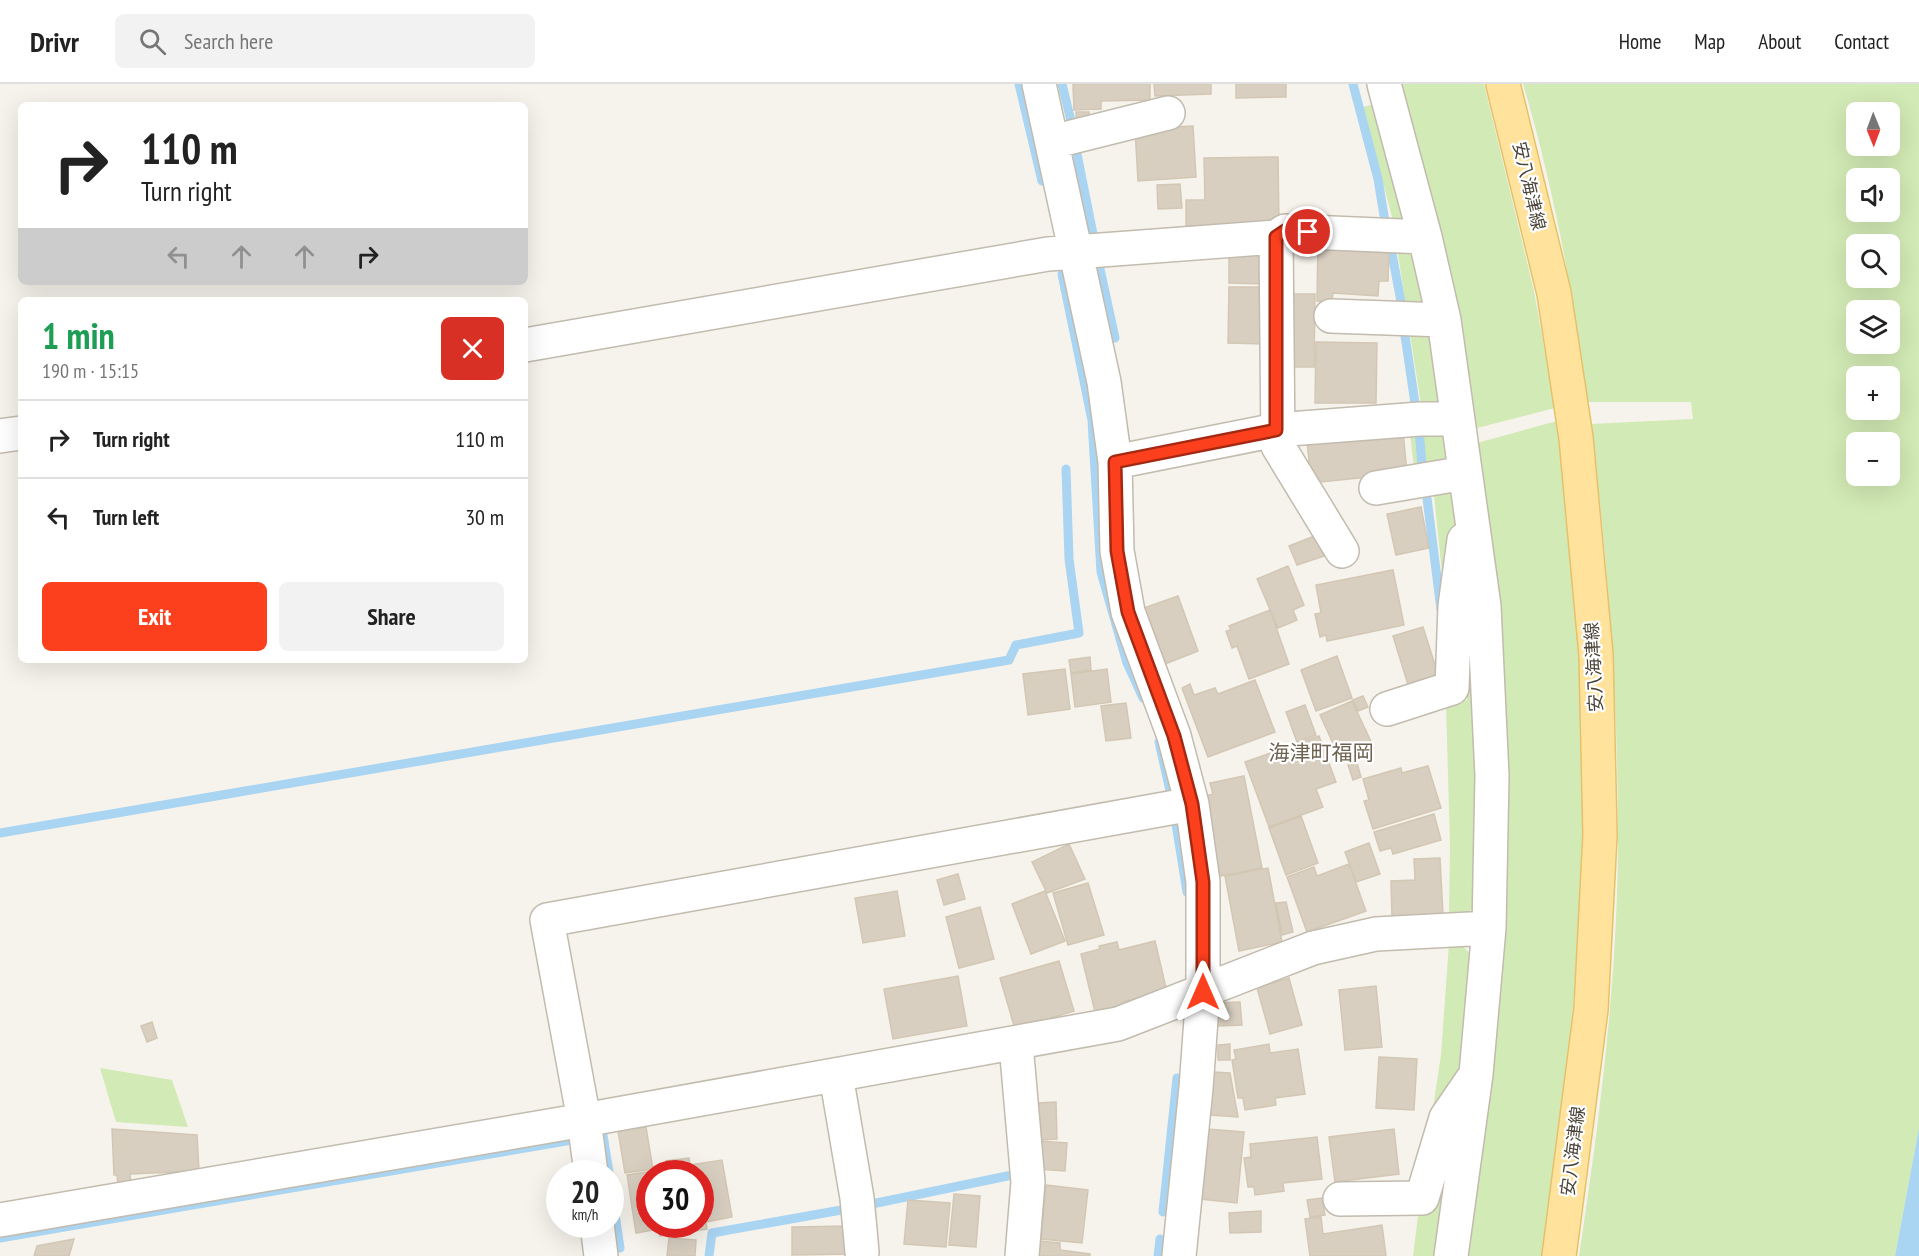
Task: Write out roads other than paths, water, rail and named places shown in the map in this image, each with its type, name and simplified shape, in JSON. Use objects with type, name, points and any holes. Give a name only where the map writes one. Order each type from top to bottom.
[{"type":"main road","name":"安八海津線","points":[[1503,84],[1554,293],[1576,438],[1596,655],[1600,835],[1591,1009],[1559,1256]]},
{"type":"street","points":[[1039,84],[1104,382],[1115,462],[1117,551],[1128,612],[1174,736],[1192,804],[1203,882],[1203,992],[1179,1256]]},
{"type":"street","points":[[1384,84],[1425,237],[1444,320],[1484,606],[1492,776],[1490,928],[1476,1074],[1451,1256]]},
{"type":"street","points":[[1052,142],[1168,113]]},
{"type":"street","points":[[528,344],[1076,250],[1276,237],[1285,231],[1425,237]]},
{"type":"street","points":[[1276,237],[1276,430],[1278,446],[1342,551]]},
{"type":"street","points":[[1331,316],[1444,320]]},
{"type":"street","points":[[1115,462],[1276,430],[1420,419],[1458,419]]},
{"type":"street","points":[[0,436],[18,433]]},
{"type":"street","points":[[1376,488],[1466,473]]},
{"type":"street","points":[[1387,709],[1452,688],[1455,606],[1461,544],[1472,524]]},
{"type":"street","points":[[589,1160],[547,920],[1192,804]]},
{"type":"street","points":[[0,1220],[1016,1044],[1118,1024],[1313,948],[1376,934],[1490,928]]},
{"type":"street","points":[[1016,1044],[1028,1182],[1022,1256]]},
{"type":"street","points":[[1340,1199],[1422,1198],[1446,1118],[1476,1074]]},
{"type":"street","points":[[836,1075],[857,1198],[862,1252]]},
{"type":"street","points":[[599,1238],[601,1256]]},
{"type":"water","points":[[1919,1128],[1919,1256],[1895,1256]]},
{"type":"waterway","points":[[1019,84],[1042,181]]},
{"type":"waterway","points":[[1062,84],[1072,125]]},
{"type":"waterway","points":[[1353,84],[1378,179],[1386,228]]},
{"type":"waterway","points":[[1077,154],[1093,234]]},
{"type":"waterway","points":[[1390,243],[1402,307]]},
{"type":"waterway","points":[[1100,269],[1115,338]]},
{"type":"waterway","points":[[1062,274],[1092,420],[1101,572],[1127,663],[1143,698]]},
{"type":"waterway","points":[[1404,329],[1416,410]]},
{"type":"waterway","points":[[1419,429],[1422,465]]},
{"type":"waterway","points":[[0,833],[1009,660],[1016,645],[1079,633],[1069,559],[1066,469]]},
{"type":"waterway","points":[[1427,498],[1441,610]]},
{"type":"waterway","points":[[1159,742],[1171,795]]},
{"type":"waterway","points":[[1176,824],[1187,892]]},
{"type":"waterway","points":[[1163,1212],[1177,1078]]},
{"type":"waterway","points":[[603,1135],[607,1160]]},
{"type":"waterway","points":[[0,1238],[572,1140]]},
{"type":"waterway","points":[[867,1205],[1017,1174]]},
{"type":"waterway","points":[[709,1256],[712,1233],[847,1209]]},
{"type":"waterway","points":[[619,1238],[620,1248]]},
{"type":"waterway","points":[[1158,1256],[1160,1239]]},
{"type":"district","name":"海津町福岡","points":[[1321,753]]}]
